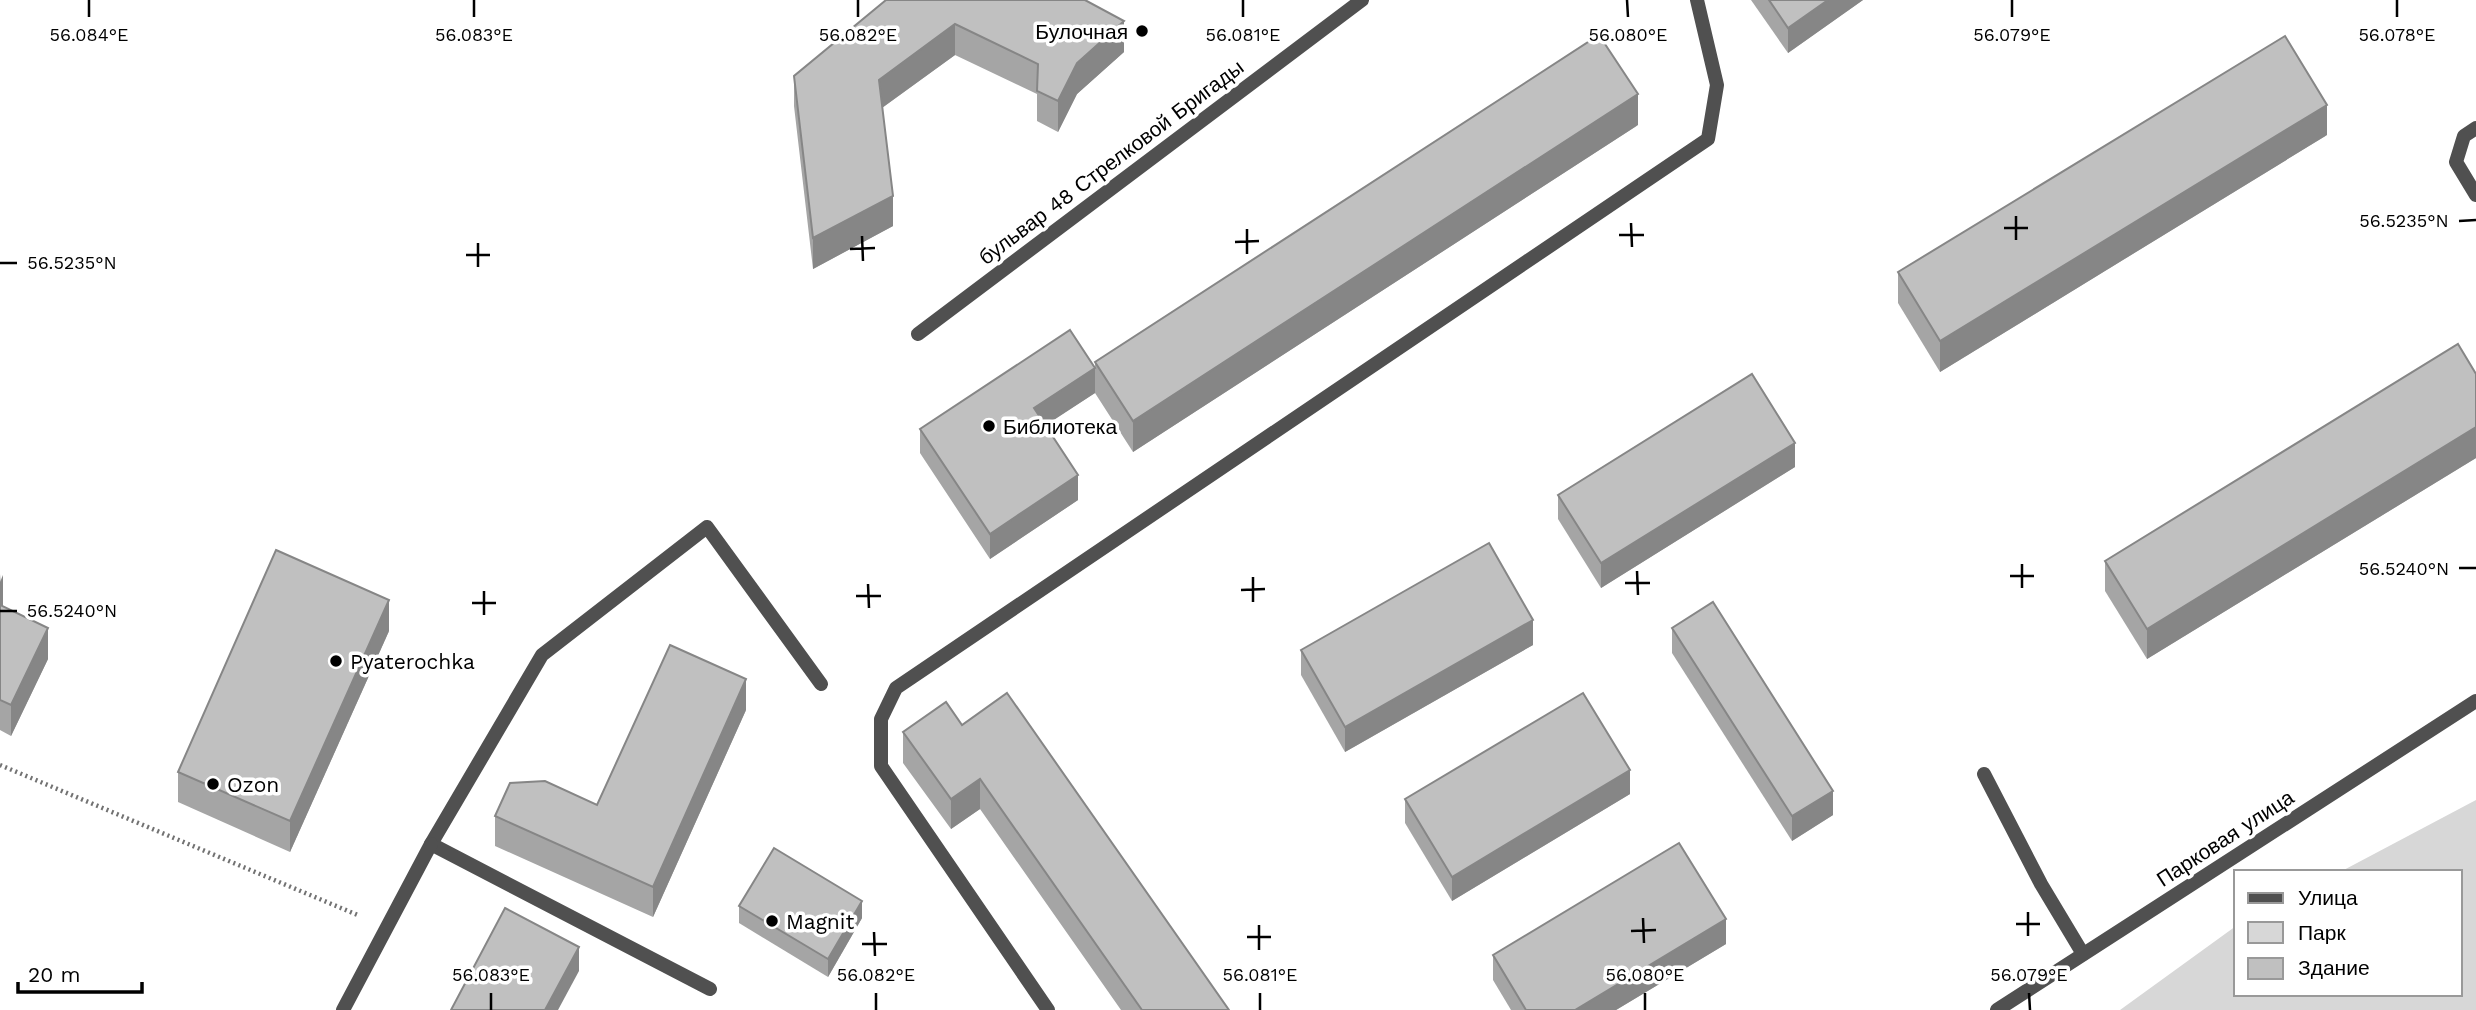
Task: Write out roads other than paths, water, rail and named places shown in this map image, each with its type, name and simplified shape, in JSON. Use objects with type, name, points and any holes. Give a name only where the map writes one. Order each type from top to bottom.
[{"type":"street","points":[[1048,1010],[881,766],[881,719],[896,688],[1708,139],[1717,85],[1697,0]]},
{"type":"street","name":"бульвар 48 Стрелковой Бригады","points":[[918,334],[1351,2]]},
{"type":"street","points":[[2476,128],[2464,135],[2456,162],[2476,195]]},
{"type":"street","points":[[344,1010],[431,844],[542,655],[707,527],[821,684]]},
{"type":"street","name":"Парковая улица","points":[[1997,1010],[2476,701]]},
{"type":"street","points":[[1984,774],[2041,884],[2083,954]]},
{"type":"street","points":[[431,844],[710,989]]},
{"type":"place","name":"Булочная","points":[[1142,31]]},
{"type":"place","name":"Библиотека","points":[[989,426]]},
{"type":"place","name":"Pyaterochka","points":[[336,661]]},
{"type":"place","name":"Ozon","points":[[213,784]]},
{"type":"place","name":"Magnit","points":[[772,921]]}]
